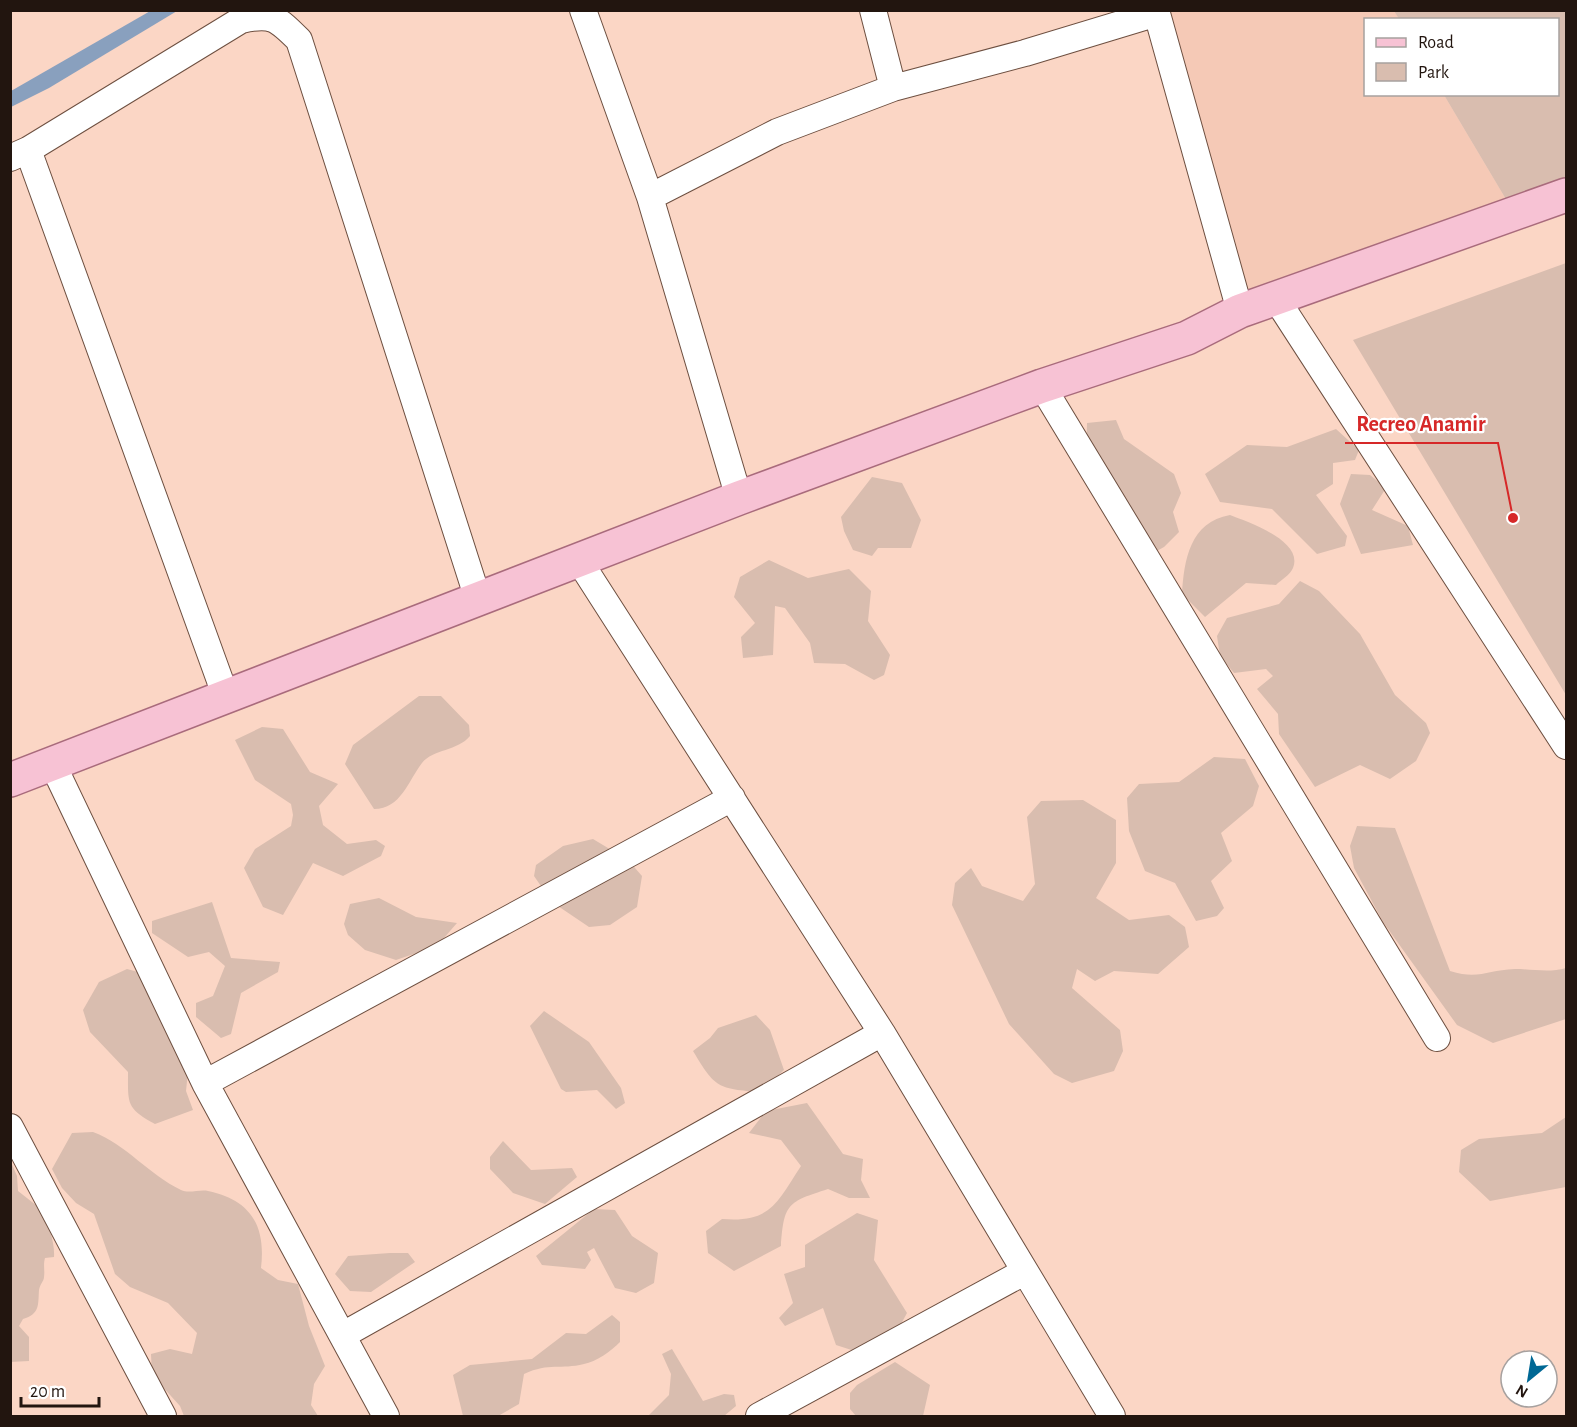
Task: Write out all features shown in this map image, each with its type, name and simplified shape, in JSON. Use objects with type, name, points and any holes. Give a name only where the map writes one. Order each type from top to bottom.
[{"type":"main road","points":[[10,780],[739,498],[1042,386],[1187,338],[1240,311],[1277,300],[1566,195]]},
{"type":"street","points":[[584,10],[650,197],[739,498]]},
{"type":"street","points":[[873,10],[892,88]]},
{"type":"street","points":[[650,197],[777,132],[892,88],[1026,53],[1157,12],[1240,311]]},
{"type":"street","points":[[226,697],[19,154],[241,20],[263,15],[280,21],[299,40],[478,599]]},
{"type":"street","points":[[1277,300],[1566,746]]},
{"type":"street","points":[[1042,386],[1437,1038]]},
{"type":"street","points":[[578,559],[882,1033],[1112,1416]]},
{"type":"street","points":[[53,765],[206,1083],[386,1416]]},
{"type":"street","points":[[206,1083],[732,798]]},
{"type":"street","points":[[343,1335],[882,1033]]},
{"type":"street","points":[[10,1127],[163,1416]]},
{"type":"street","points":[[759,1416],[1024,1272]]},
{"type":"shaded area","points":[[1161,11],[1394,11],[1398,18],[1364,18],[1364,96],[1445,96],[1507,201],[1249,309]]},
{"type":"green space","points":[[1394,11],[1566,11],[1566,180],[1507,201],[1445,96],[1559,96],[1559,18],[1398,18]]},
{"type":"green space","points":[[1566,263],[1566,695],[1353,340]]},
{"type":"green space","points":[[1116,420],[1124,439],[1174,474],[1181,493],[1173,512],[1179,532],[1164,547],[1146,557],[1086,466],[1087,423]]},
{"type":"green space","points":[[1336,429],[1359,450],[1355,460],[1333,463],[1333,484],[1316,495],[1347,536],[1345,546],[1317,554],[1272,509],[1220,502],[1205,474],[1247,445],[1287,447]]},
{"type":"green space","points":[[1351,474],[1370,475],[1386,488],[1372,510],[1408,526],[1413,545],[1361,554],[1340,504]]},
{"type":"green space","points":[[872,477],[902,483],[921,520],[911,548],[878,548],[872,556],[853,550],[844,531],[841,517]]},
{"type":"green space","points":[[1230,515],[1261,528],[1283,541],[1294,558],[1293,568],[1276,585],[1246,583],[1205,617],[1182,594],[1185,568],[1192,544],[1198,534],[1217,519]]},
{"type":"green space","points":[[769,560],[808,578],[849,569],[871,591],[868,621],[890,655],[884,675],[874,680],[845,664],[814,663],[810,643],[785,608],[775,606],[773,655],[743,658],[741,637],[755,623],[734,597],[740,577]]},
{"type":"green space","points":[[1300,581],[1319,591],[1360,634],[1395,695],[1426,723],[1430,733],[1416,761],[1390,779],[1360,765],[1315,787],[1279,734],[1278,714],[1257,689],[1273,676],[1266,669],[1234,673],[1220,656],[1217,636],[1227,618],[1279,604]]},
{"type":"green space","points":[[419,696],[441,696],[469,725],[470,736],[459,745],[427,758],[397,799],[383,808],[374,809],[345,764],[353,745]]},
{"type":"green space","points":[[262,727],[283,729],[310,772],[338,784],[319,806],[323,825],[347,844],[376,840],[385,846],[381,856],[343,876],[313,863],[283,915],[263,907],[244,868],[255,849],[291,826],[293,815],[291,804],[255,780],[235,740]]},
{"type":"green space","points":[[1214,757],[1245,759],[1259,786],[1253,806],[1221,833],[1232,861],[1211,881],[1224,908],[1217,916],[1196,921],[1175,883],[1145,871],[1129,831],[1127,798],[1139,784],[1179,782]]},
{"type":"green space","points":[[1083,800],[1116,820],[1116,863],[1096,898],[1129,920],[1169,915],[1185,927],[1189,947],[1158,974],[1114,971],[1095,981],[1077,969],[1072,988],[1120,1030],[1123,1051],[1114,1071],[1072,1083],[1054,1074],[1009,1024],[952,905],[955,883],[971,868],[982,886],[1023,901],[1035,884],[1027,817],[1041,801]]},
{"type":"green space","points":[[1357,826],[1395,828],[1450,971],[1476,975],[1515,969],[1547,971],[1566,968],[1566,1019],[1493,1043],[1457,1025],[1383,922],[1354,868],[1350,846]]},
{"type":"green space","points":[[593,839],[628,860],[642,876],[637,907],[610,925],[589,927],[552,902],[534,876],[536,865],[563,846]]},
{"type":"green space","points":[[379,898],[416,917],[457,923],[437,946],[396,960],[365,950],[348,935],[344,924],[350,904]]},
{"type":"green space","points":[[212,902],[231,958],[280,962],[278,972],[241,993],[231,1034],[221,1038],[196,1017],[196,1003],[213,996],[225,966],[209,952],[188,957],[152,933],[152,921]]},
{"type":"green space","points":[[127,969],[138,972],[189,1062],[186,1091],[193,1110],[155,1124],[134,1109],[129,1098],[128,1072],[90,1032],[83,1010],[99,982]]},
{"type":"green space","points":[[544,1011],[589,1042],[621,1088],[625,1103],[616,1109],[597,1090],[566,1092],[561,1089],[530,1026]]},
{"type":"green space","points":[[756,1015],[770,1030],[784,1070],[761,1092],[735,1090],[719,1084],[707,1073],[693,1051],[710,1038],[718,1028]]},
{"type":"green space","points":[[807,1103],[843,1154],[863,1159],[861,1180],[870,1198],[849,1198],[828,1189],[796,1201],[787,1212],[784,1221],[781,1246],[734,1271],[708,1253],[706,1231],[722,1219],[739,1219],[763,1213],[779,1200],[801,1166],[781,1140],[749,1133],[766,1111]]},
{"type":"green space","points":[[1566,1117],[1566,1187],[1490,1201],[1459,1172],[1461,1150],[1479,1139],[1542,1133]]},
{"type":"green space","points":[[93,1132],[116,1144],[158,1176],[181,1190],[205,1191],[223,1195],[245,1208],[258,1228],[262,1253],[261,1268],[278,1280],[298,1284],[309,1326],[325,1366],[314,1384],[311,1405],[318,1416],[184,1416],[180,1406],[152,1375],[151,1354],[170,1349],[192,1354],[197,1333],[168,1303],[130,1287],[115,1274],[94,1214],[76,1203],[62,1188],[52,1169],[72,1133]]},
{"type":"green space","points":[[503,1141],[531,1170],[572,1168],[577,1177],[545,1204],[513,1193],[490,1169],[490,1157]]},
{"type":"green space","points":[[10,1160],[17,1176],[18,1191],[46,1213],[54,1257],[45,1258],[44,1278],[35,1312],[23,1319],[19,1326],[29,1337],[29,1361],[10,1362]]},
{"type":"green space","points":[[594,1209],[615,1210],[632,1236],[658,1253],[654,1283],[636,1293],[615,1288],[594,1248],[587,1252],[591,1260],[585,1269],[542,1265],[536,1256]]},
{"type":"green space","points":[[857,1213],[878,1220],[874,1260],[907,1313],[888,1348],[867,1355],[836,1345],[823,1308],[785,1326],[779,1318],[793,1303],[784,1274],[805,1267],[805,1245]]},
{"type":"green space","points":[[408,1253],[415,1262],[371,1292],[350,1291],[335,1274],[348,1256]]},
{"type":"green space","points":[[612,1315],[620,1322],[620,1342],[603,1356],[584,1364],[533,1370],[524,1374],[519,1404],[498,1416],[463,1416],[453,1375],[470,1365],[532,1359],[566,1333],[586,1334]]},
{"type":"green space","points":[[672,1349],[703,1401],[724,1394],[734,1395],[736,1406],[724,1416],[648,1416],[669,1395],[671,1374],[662,1354]]},
{"type":"green space","points":[[895,1362],[930,1385],[923,1416],[856,1416],[850,1409],[850,1393],[857,1385]]},
{"type":"water","points":[[152,10],[177,11],[49,88],[11,107],[11,91]]},
{"type":"place","name":"Recreo Anamir","points":[[1513,518]]}]
